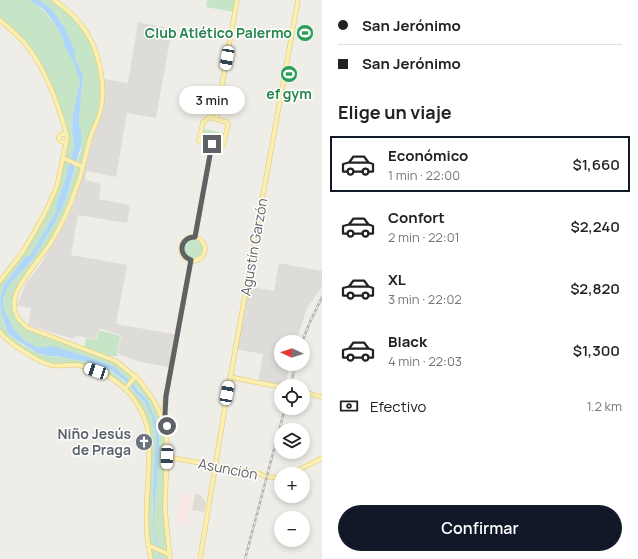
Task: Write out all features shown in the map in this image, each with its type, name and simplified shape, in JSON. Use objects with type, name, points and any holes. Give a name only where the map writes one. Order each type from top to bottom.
[{"type":"main road","points":[[54,0],[71,13],[83,28],[96,49],[103,93],[102,106],[81,166],[77,187],[60,227],[45,253],[20,288],[15,299],[14,312],[18,319],[27,328],[111,359],[123,365],[142,383],[153,399],[166,426]]},
{"type":"main road","points":[[216,119],[237,0]]},
{"type":"main road","name":"Agustín Garzón","points":[[199,559],[230,377],[298,0]]},
{"type":"main road","points":[[0,20],[26,45],[40,65],[58,106],[67,137],[65,159],[57,186],[41,220],[22,253],[0,281]]},
{"type":"main road","points":[[208,117],[216,119],[226,121],[228,123],[224,145],[199,141],[203,122],[208,117]]},
{"type":"main road","points":[[195,237],[212,144]]},
{"type":"main road","points":[[65,159],[81,166]]},
{"type":"main road","points":[[195,237],[199,238],[204,244],[205,251],[198,259],[191,260],[185,257],[182,247],[185,240],[195,237]]},
{"type":"main road","points":[[169,556],[165,517],[167,457],[165,417],[166,396],[191,260]]},
{"type":"main road","points":[[0,332],[13,345],[48,364],[80,366],[109,376],[126,388],[139,405],[148,430],[149,447],[146,520],[151,559]]},
{"type":"main road","points":[[44,335],[54,342]]},
{"type":"main road","points":[[126,388],[135,377]]},
{"type":"main road","points":[[230,377],[274,386]]},
{"type":"main road","points":[[310,394],[322,397]]},
{"type":"main road","name":"Asunción","points":[[167,457],[274,477]]},
{"type":"main road","points":[[305,467],[322,458]]},
{"type":"main road","points":[[149,546],[169,556]]},
{"type":"shaded area","points":[[138,22],[172,29],[156,118],[127,113],[116,177],[87,171],[85,180],[101,184],[99,199],[130,205],[127,223],[78,215],[71,255],[127,265],[116,324],[179,335],[173,368],[141,362],[118,354],[121,335],[99,328],[96,339],[77,336],[73,339],[28,325],[31,308],[17,306],[26,283],[39,267],[51,247],[75,200],[72,198],[85,167],[93,137],[104,108],[104,79],[128,83]]},
{"type":"shaded area","points":[[279,263],[322,271],[322,287],[307,308],[298,335],[274,335],[274,371],[288,371],[287,379],[274,379],[274,385],[258,384],[263,354],[234,349],[245,286],[274,291]]},
{"type":"shaded area","points":[[182,492],[193,494],[187,524],[176,522]]},
{"type":"shaded area","points":[[195,494],[201,495],[206,502],[204,512],[192,510]]},
{"type":"green space","points":[[0,0],[28,0],[33,2],[44,12],[56,26],[74,64],[80,82],[73,113],[72,129],[74,146],[57,210],[30,256],[26,256],[4,285],[0,301],[0,281],[20,255],[57,186],[67,139],[49,85],[26,45],[0,20]]},
{"type":"green space","points":[[38,0],[54,0],[79,22],[98,58],[102,102],[81,175],[61,225],[18,291],[14,311],[26,327],[111,359],[139,380],[159,411],[166,437],[165,510],[170,559],[161,559],[155,534],[154,521],[159,436],[155,417],[147,400],[119,371],[82,355],[62,349],[38,348],[24,340],[14,329],[4,309],[3,299],[9,285],[32,260],[53,226],[65,202],[81,150],[81,131],[79,123],[83,75],[75,59],[75,52],[62,23],[47,5]]},
{"type":"green space","points":[[207,0],[236,0],[234,12],[206,7]]},
{"type":"green space","points":[[203,129],[224,133],[222,145],[200,141]]},
{"type":"green space","points":[[193,238],[200,241],[203,248],[200,255],[193,258],[186,255],[183,248],[186,241]]},
{"type":"green space","points":[[0,301],[5,327],[14,339],[32,350],[45,355],[100,365],[123,380],[147,407],[152,416],[156,436],[153,477],[153,514],[155,541],[160,559],[151,559],[148,545],[149,438],[139,405],[114,380],[80,366],[56,366],[30,355],[0,332]]},
{"type":"green space","points":[[99,330],[120,336],[117,356],[106,356],[84,347],[86,338],[97,340]]},
{"type":"water","points":[[29,0],[38,0],[47,5],[53,11],[65,28],[75,52],[75,59],[83,75],[79,123],[81,131],[81,146],[65,202],[53,226],[32,260],[9,285],[3,299],[4,309],[14,329],[24,340],[38,348],[52,346],[113,366],[129,380],[147,400],[155,417],[159,436],[154,521],[155,534],[161,559],[155,541],[153,524],[153,487],[156,435],[151,414],[144,402],[125,381],[110,370],[87,361],[38,353],[15,339],[8,333],[1,312],[0,301],[4,285],[26,256],[30,256],[57,210],[56,205],[64,184],[74,146],[72,129],[73,113],[80,82],[74,64],[56,26],[43,9]]},
{"type":"railway","points":[[305,335],[322,297]]},
{"type":"railway","points":[[292,379],[294,371]]},
{"type":"railway","points":[[245,559],[283,415]]},
{"type":"place","name":"Club Atlético Palermo","points":[[305,33]]},
{"type":"place","name":"ef gym","points":[[289,74]]},
{"type":"place","name":"Niño Jesús de Praga","points":[[144,442]]},
{"type":"route","points":[[167,426],[165,414],[166,396],[191,260],[185,257],[182,247],[185,240],[195,237],[212,144]]}]
